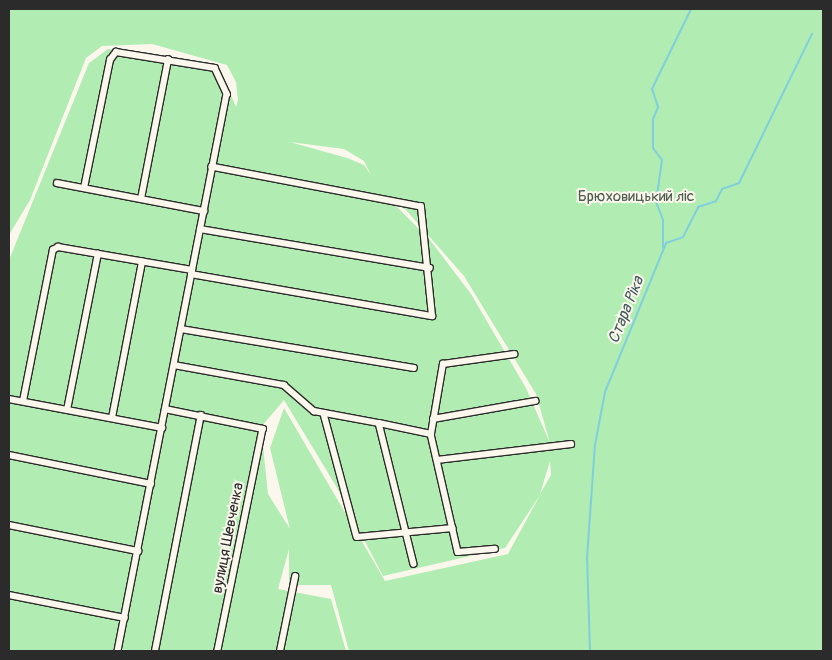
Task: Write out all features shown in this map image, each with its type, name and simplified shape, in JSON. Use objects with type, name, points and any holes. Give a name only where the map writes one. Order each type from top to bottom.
[{"type":"street","points":[[84,188],[110,60],[116,52],[215,68],[227,94],[118,651]]},
{"type":"street","points":[[141,199],[168,60]]},
{"type":"street","points":[[23,401],[52,250],[58,247],[427,318],[432,316],[430,268],[421,207],[212,167]]},
{"type":"street","points":[[57,183],[204,211]]},
{"type":"street","points":[[200,229],[430,268]]},
{"type":"street","points":[[67,410],[98,254]]},
{"type":"street","points":[[112,418],[142,262]]},
{"type":"street","points":[[181,329],[414,368]]},
{"type":"street","points":[[495,549],[461,555],[431,434],[443,364],[514,354]]},
{"type":"street","points":[[174,365],[284,385],[324,414],[431,434]]},
{"type":"street","points":[[9,399],[162,428]]},
{"type":"street","points":[[433,419],[535,401]]},
{"type":"street","points":[[155,651],[202,415],[165,410]]},
{"type":"street","points":[[324,414],[353,531],[357,537],[406,535],[453,528]]},
{"type":"street","name":"вулиця Шевченка","points":[[202,415],[263,429],[218,651]]},
{"type":"street","points":[[378,423],[414,564]]},
{"type":"street","points":[[437,460],[571,444]]},
{"type":"street","points":[[9,455],[151,484]]},
{"type":"street","points":[[9,525],[138,551]]},
{"type":"street","points":[[280,651],[295,577]]},
{"type":"street","points":[[9,595],[124,618]]},
{"type":"green space","name":"Брюховицький ліс","points":[[9,9],[823,9],[823,651],[349,651],[331,585],[289,585],[289,549],[278,589],[331,599],[346,651],[9,651],[9,260],[89,63],[108,49],[151,53],[220,69],[236,107],[238,100],[236,82],[227,65],[152,44],[102,46],[86,58],[30,200],[9,235]],"holes":[[[290,142],[344,149],[364,161],[371,175],[364,165],[347,158]],[[385,195],[406,210],[464,276],[536,394],[550,443],[526,388],[471,294],[430,240]],[[284,400],[336,486],[383,576],[505,548],[540,495],[508,554],[385,581],[284,408],[270,448],[290,529],[268,494],[261,427]],[[550,461],[551,475],[540,494]]]},
{"type":"waterway","points":[[663,248],[663,220],[656,202],[662,160],[653,148],[653,119],[658,107],[652,89],[691,9]]},
{"type":"waterway","name":"Стара Ріка","points":[[590,651],[587,558],[595,445],[605,392],[666,243],[683,237],[698,207],[716,201],[722,189],[739,183],[812,34]]}]
